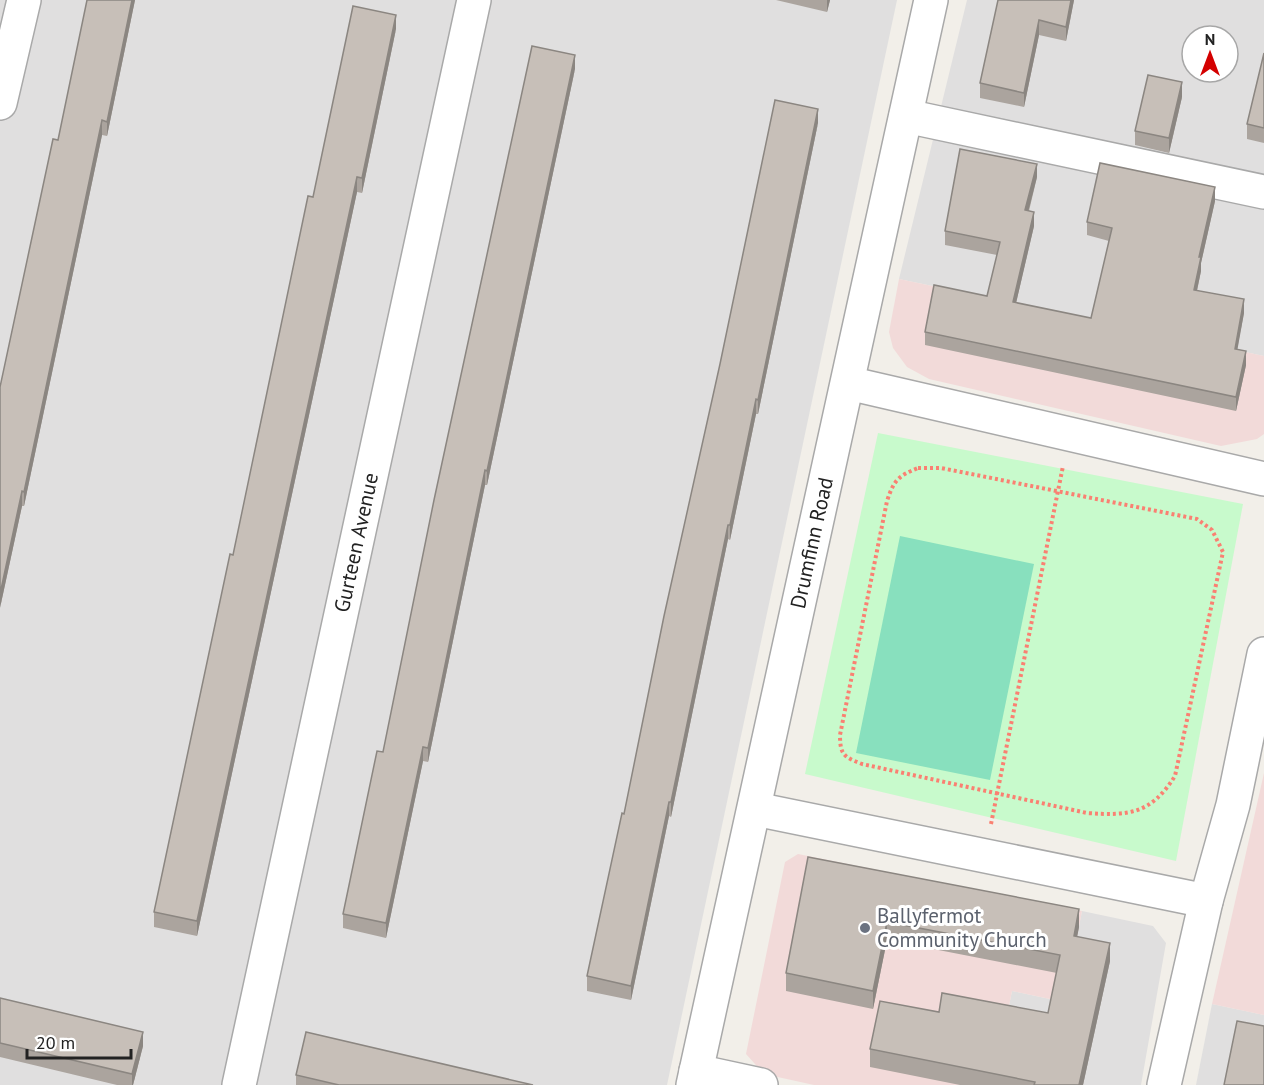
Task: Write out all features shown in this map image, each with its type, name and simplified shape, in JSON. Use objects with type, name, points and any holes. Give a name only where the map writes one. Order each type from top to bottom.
[{"type":"street","points":[[0,103],[24,0]]},
{"type":"street","name":"Gurteen Avenue","points":[[239,1085],[474,0]]},
{"type":"street","name":"Drumfinn Road","points":[[695,1078],[931,0]]},
{"type":"street","points":[[906,116],[1264,192]]},
{"type":"street","points":[[848,383],[1264,479]]},
{"type":"street","points":[[1164,1085],[1206,901],[1233,805],[1264,654]]},
{"type":"street","points":[[755,809],[1206,901]]},
{"type":"street","points":[[695,1078],[761,1085]]},
{"type":"path","points":[[984,857],[1070,434]]},
{"type":"path","points":[[918,468],[941,468],[1058,491],[1197,519],[1212,530],[1223,552],[1174,776],[1164,794],[1142,809],[1120,816],[1087,813],[862,764],[847,758],[840,749],[840,735],[884,513],[893,484],[901,475],[918,468]]},
{"type":"shaded area","points":[[0,0],[897,0],[667,1085],[0,1085]]},
{"type":"shaded area","points":[[967,0],[1264,0],[1264,356],[899,279]]},
{"type":"shaded area","points":[[899,279],[1264,356],[1264,434],[1257,439],[1221,446],[929,379],[907,367],[893,348],[889,332]]},
{"type":"shaded area","points":[[1264,773],[1264,1015],[1212,1004]]},
{"type":"shaded area","points":[[798,854],[1082,911],[1064,1002],[1012,991],[993,1085],[814,1085],[764,1074],[746,1054],[785,862]]},
{"type":"shaded area","points":[[1082,911],[1153,926],[1166,943],[1141,1085],[993,1085],[1012,991],[1064,1002]]},
{"type":"shaded area","points":[[1212,1004],[1264,1015],[1264,1085],[1196,1085]]},
{"type":"green space","points":[[878,433],[1243,504],[1176,861],[805,774]]},
{"type":"green space","points":[[900,536],[1034,564],[990,780],[856,753]]},
{"type":"building","points":[[87,0],[132,0],[107,122],[102,120],[24,492],[22,491],[0,594],[0,387],[53,139],[58,140]]},
{"type":"building","points":[[998,0],[1071,0],[1066,27],[1039,20],[1024,93],[980,83]]},
{"type":"building","points":[[353,6],[396,15],[362,178],[357,177],[197,921],[154,912],[230,554],[233,555],[308,196],[313,197]]},
{"type":"building","points":[[532,46],[575,55],[487,471],[485,470],[428,748],[423,747],[386,923],[343,914],[377,751],[383,752],[434,500]]},
{"type":"building","points":[[1264,53],[1264,128],[1247,124]]},
{"type":"building","points":[[1148,75],[1180,82],[1182,84],[1169,138],[1135,131]]},
{"type":"building","points":[[775,100],[818,109],[758,400],[756,399],[730,525],[728,525],[631,986],[587,976],[622,813],[624,814],[664,616]]},
{"type":"building","points":[[960,149],[1037,164],[1025,210],[1034,212],[1013,302],[1091,318],[1112,228],[1087,222],[1100,163],[1215,187],[1194,290],[1244,299],[1235,349],[1246,351],[1236,397],[925,332],[934,285],[987,296],[1000,242],[945,231]]},
{"type":"building","points":[[808,857],[1079,909],[1074,936],[1110,943],[1079,1085],[1034,1085],[1035,1082],[870,1049],[880,1001],[939,1012],[942,993],[1048,1013],[1060,955],[887,922],[873,991],[786,973]]},
{"type":"building","points":[[0,998],[143,1032],[132,1074],[0,1043]]},
{"type":"building","points":[[1237,1021],[1264,1026],[1264,1085],[1224,1085]]},
{"type":"building","points":[[306,1032],[533,1085],[339,1085],[296,1075]]},
{"type":"place","name":"Ballyfermot Community Church","points":[[865,928]]}]
